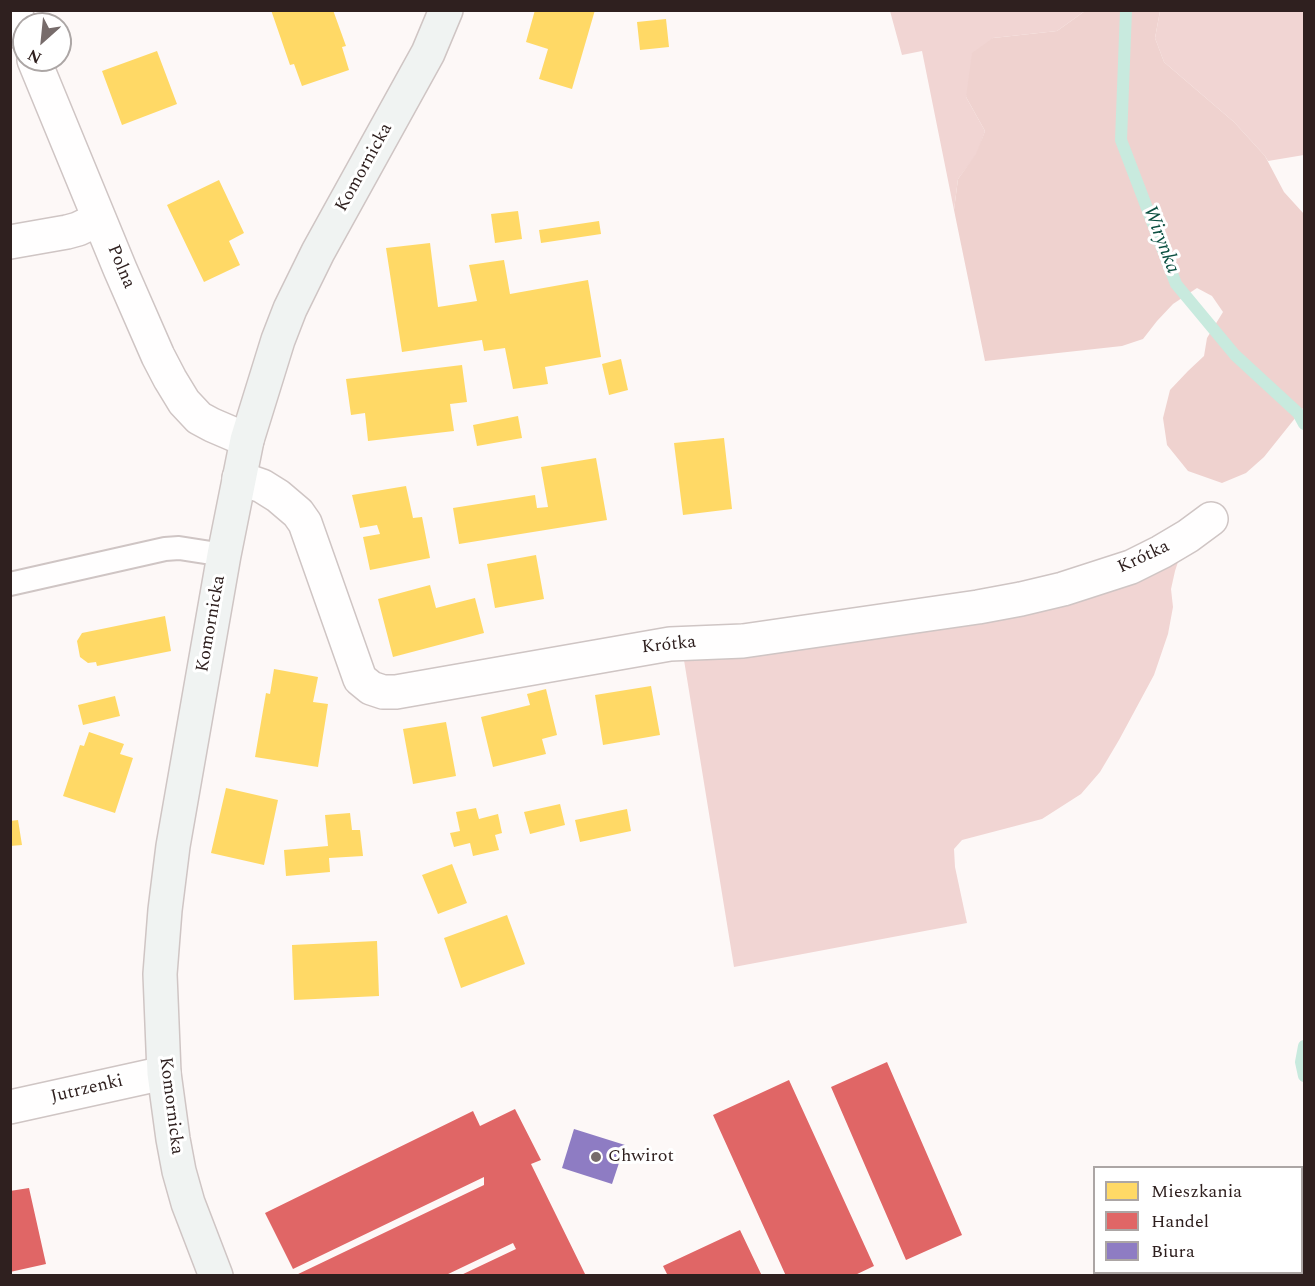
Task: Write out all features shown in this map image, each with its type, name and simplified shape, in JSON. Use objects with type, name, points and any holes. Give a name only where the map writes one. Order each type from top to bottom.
[{"type":"street","name":"Komornicka","points":[[216,1275],[195,1223],[179,1171],[171,1129],[164,1073],[160,974],[167,889],[224,555],[247,440],[278,340],[318,252],[428,53],[447,10]]},
{"type":"street","name":"Polna","points":[[39,72],[158,356],[184,402],[200,418],[219,429],[247,440]]},
{"type":"street","points":[[10,242],[67,232],[99,219]]},
{"type":"street","name":"Krótka","points":[[239,478],[262,486],[278,495],[298,513],[305,523],[360,679],[371,688],[383,692],[396,692],[670,644],[743,641],[1021,599],[1131,567],[1188,536],[1211,519]]},
{"type":"street","name":"Jutrzenki","points":[[10,1107],[164,1073]]},
{"type":"lane","points":[[10,584],[165,549],[179,548],[224,555]]},
{"type":"shaded area","points":[[890,11],[1085,11],[1057,31],[993,38],[966,97],[985,131],[977,154],[958,179],[954,210],[922,51],[902,55]]},
{"type":"shaded area","points":[[1085,11],[1160,11],[1155,38],[1164,62],[1234,122],[1265,156],[1284,192],[1304,214],[1304,407],[1264,457],[1246,473],[1222,483],[1188,471],[1167,445],[1163,418],[1170,390],[1204,356],[1207,338],[1223,312],[1212,296],[1197,288],[1173,304],[1143,339],[1122,346],[985,361],[954,210],[958,179],[976,154],[985,131],[966,97],[972,53],[993,38],[1057,31]]},
{"type":"shaded area","points":[[1160,11],[1304,11],[1304,155],[1268,161],[1234,122],[1164,62],[1155,38]]},
{"type":"shaded area","points":[[1181,553],[1171,589],[1173,607],[1168,634],[1154,675],[1100,772],[1081,794],[1042,819],[962,840],[954,849],[955,867],[967,923],[734,967],[683,654]]},
{"type":"building: Mieszkania","points":[[271,10],[333,10],[346,46],[342,47],[349,70],[302,86],[294,64],[290,65]]},
{"type":"building: Mieszkania","points":[[535,10],[595,10],[572,89],[539,79],[548,49],[526,42]]},
{"type":"building: Mieszkania","points":[[666,19],[669,47],[640,50],[637,22]]},
{"type":"building: Mieszkania","points":[[157,51],[177,104],[122,125],[102,71]]},
{"type":"building: Mieszkania","points":[[219,180],[244,233],[229,241],[240,265],[204,282],[167,205]]},
{"type":"building: Mieszkania","points":[[518,211],[522,239],[495,243],[491,214]]},
{"type":"building: Mieszkania","points":[[599,221],[601,234],[541,243],[539,230]]},
{"type":"building: Mieszkania","points":[[430,243],[438,307],[477,301],[469,265],[504,260],[510,294],[588,280],[601,357],[545,367],[548,384],[513,389],[505,348],[484,351],[482,340],[402,352],[386,248]]},
{"type":"building: Mieszkania","points":[[621,359],[628,390],[609,395],[602,364]]},
{"type":"building: Mieszkania","points":[[462,365],[467,402],[450,404],[454,431],[368,441],[365,413],[351,415],[346,379]]},
{"type":"building: Mieszkania","points":[[518,416],[522,438],[477,446],[473,425]]},
{"type":"building: Mieszkania","points":[[724,438],[732,509],[683,515],[674,443]]},
{"type":"building: Mieszkania","points":[[596,458],[607,520],[459,544],[453,508],[535,495],[537,508],[548,507],[541,467]]},
{"type":"building: Mieszkania","points":[[406,486],[413,518],[422,517],[430,558],[370,570],[363,537],[380,534],[377,525],[360,528],[352,495]]},
{"type":"building: Mieszkania","points":[[536,555],[544,599],[495,608],[487,564]]},
{"type":"building: Mieszkania","points":[[430,585],[436,608],[475,598],[484,633],[393,657],[378,599]]},
{"type":"building: Mieszkania","points":[[165,616],[171,651],[97,666],[96,662],[88,663],[80,657],[77,641],[82,633]]},
{"type":"building: Mieszkania","points":[[274,669],[318,677],[313,702],[328,704],[318,767],[255,757],[266,693],[270,694]]},
{"type":"building: Mieszkania","points":[[651,686],[660,735],[603,745],[595,695]]},
{"type":"building: Mieszkania","points":[[546,689],[557,735],[542,739],[546,754],[493,767],[481,717],[530,705],[527,694]]},
{"type":"building: Mieszkania","points":[[115,696],[120,716],[83,725],[78,705]]},
{"type":"building: Mieszkania","points":[[446,722],[456,776],[413,784],[403,729]]},
{"type":"building: Mieszkania","points":[[89,732],[124,744],[120,754],[133,758],[115,813],[63,796],[80,745],[84,746]]},
{"type":"building: Mieszkania","points":[[226,788],[278,800],[264,865],[211,853]]},
{"type":"building: Mieszkania","points":[[560,804],[565,825],[530,834],[524,812]]},
{"type":"building: Mieszkania","points":[[476,808],[479,819],[498,814],[502,833],[495,835],[499,850],[473,856],[470,843],[454,847],[450,833],[460,831],[456,812]]},
{"type":"building: Mieszkania","points":[[627,809],[631,831],[580,842],[575,820]]},
{"type":"building: Mieszkania","points":[[350,813],[352,830],[360,830],[363,856],[329,858],[330,872],[286,876],[284,850],[328,846],[325,815]]},
{"type":"building: Mieszkania","points":[[18,820],[22,845],[10,846],[10,821]]},
{"type":"building: Mieszkania","points":[[452,864],[467,903],[438,914],[422,875]]},
{"type":"building: Mieszkania","points":[[507,915],[525,964],[461,988],[444,938]]},
{"type":"building: Mieszkania","points":[[377,941],[379,996],[294,1000],[292,945]]},
{"type":"building: Handel","points":[[887,1062],[962,1235],[906,1260],[831,1087]]},
{"type":"building: Handel","points":[[789,1080],[874,1266],[853,1276],[786,1276],[713,1115]]},
{"type":"building: Handel","points":[[515,1109],[541,1160],[531,1164],[586,1276],[459,1276],[516,1249],[513,1243],[444,1276],[294,1276],[484,1185],[484,1177],[293,1269],[265,1213],[473,1111],[480,1126]]},
{"type":"building: Handel","points":[[29,1188],[46,1264],[10,1272],[10,1191]]},
{"type":"building: Handel","points":[[740,1230],[762,1276],[668,1276],[663,1266]]},
{"type":"building: Biura","points":[[574,1129],[625,1145],[612,1184],[562,1168]]},
{"type":"waterway","name":"Wirynka","points":[[1126,10],[1121,140],[1176,284],[1235,355],[1298,413],[1304,424]]},
{"type":"waterway","name":"Wirynka","points":[[1304,1046],[1301,1062],[1304,1076]]},
{"type":"place","name":"Chwirot","points":[[596,1157]]}]
